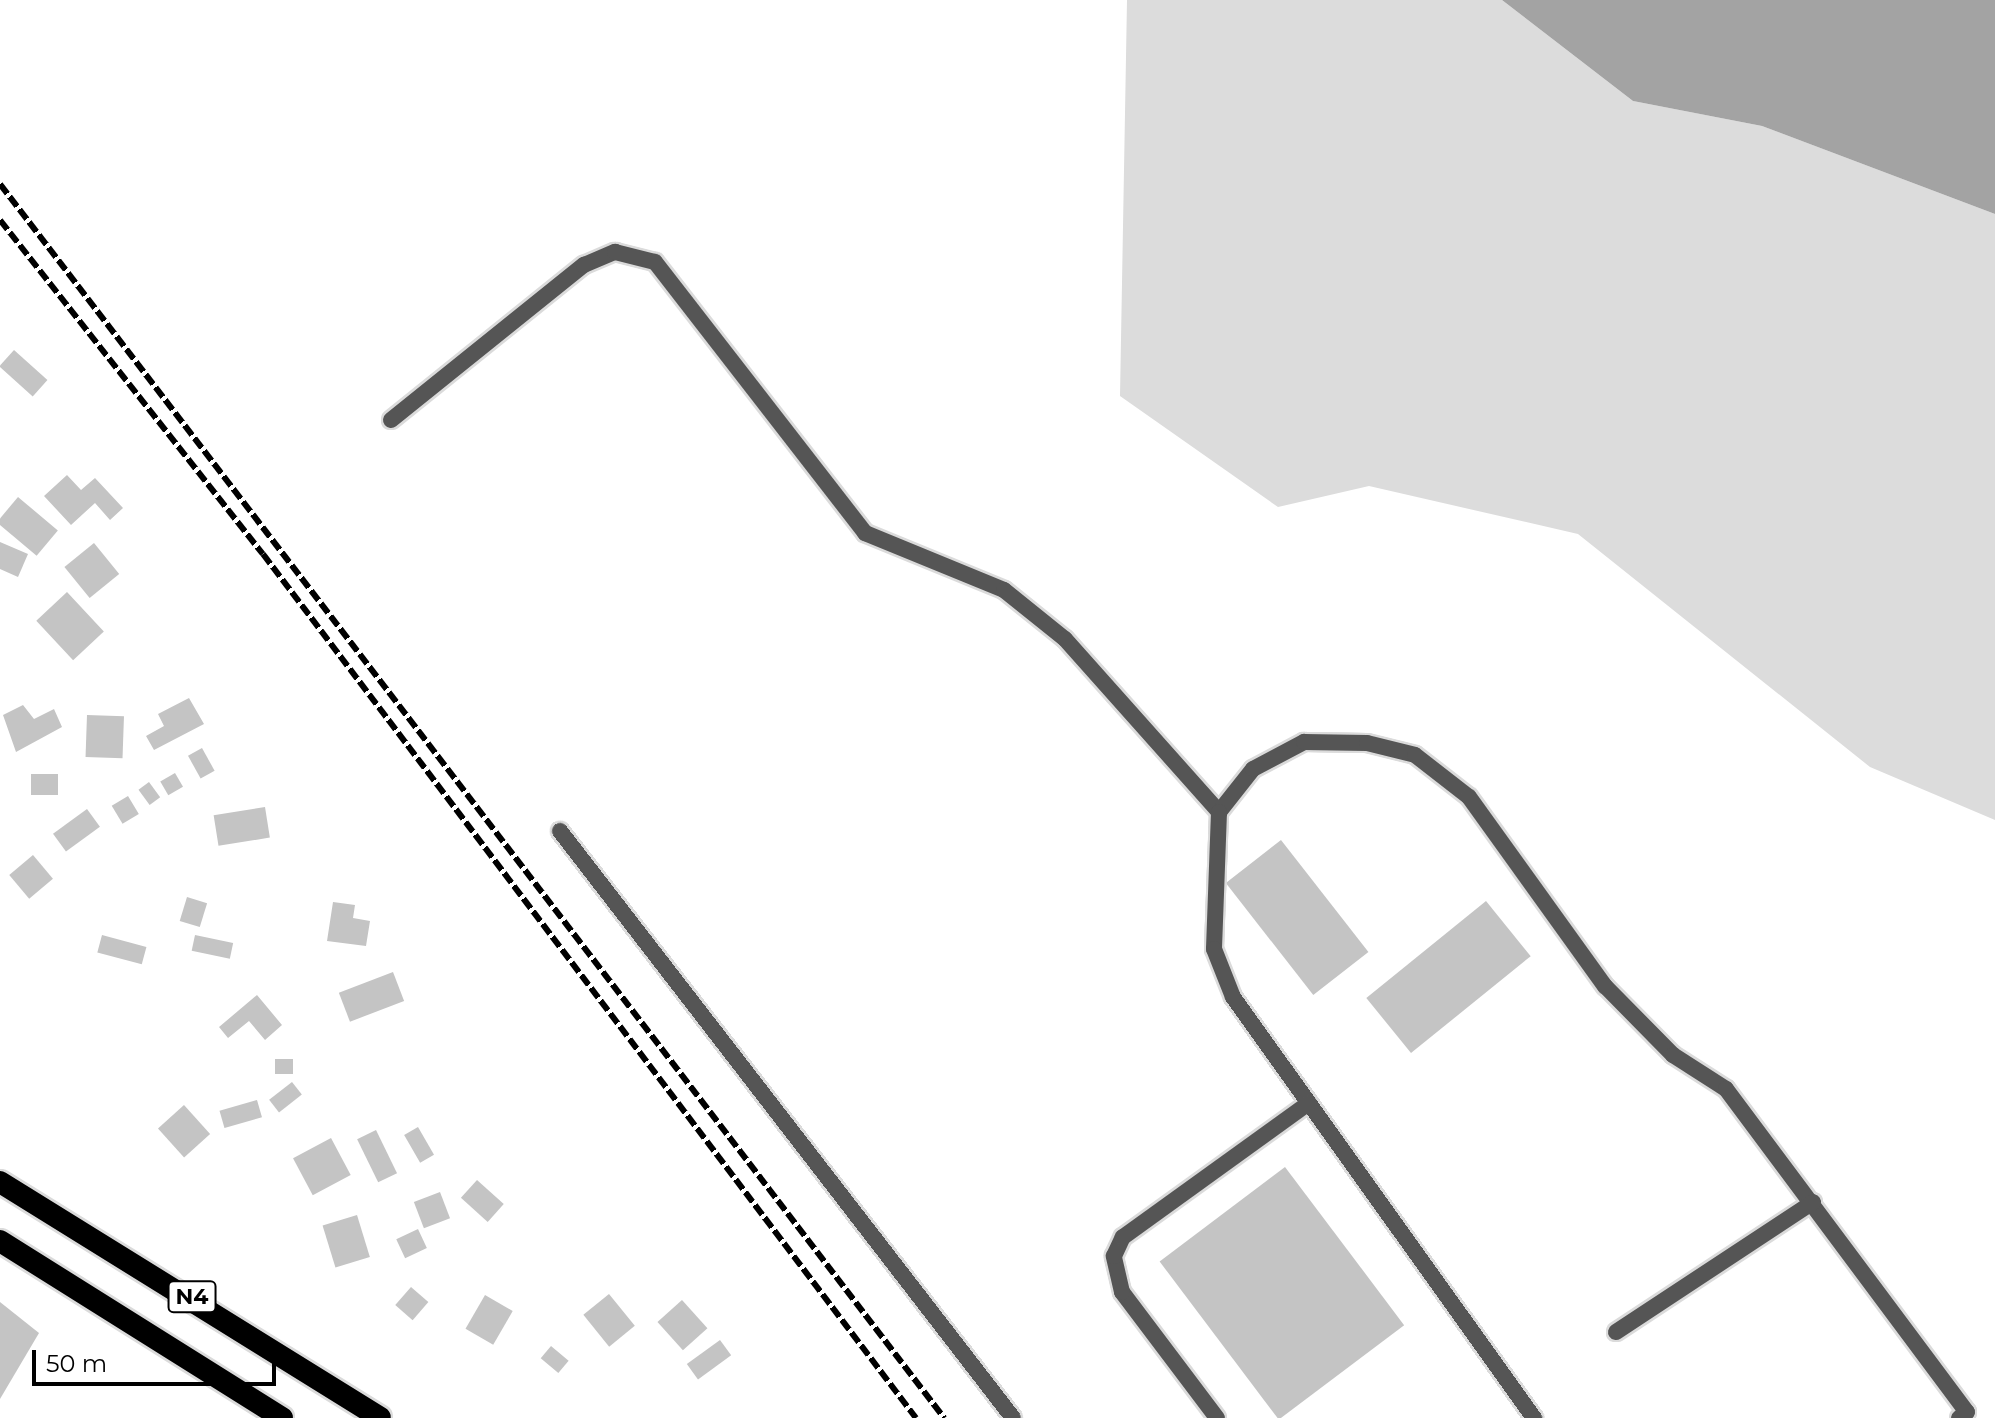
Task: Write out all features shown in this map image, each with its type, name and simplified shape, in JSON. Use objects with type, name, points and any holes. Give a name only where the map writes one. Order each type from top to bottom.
[{"type":"highway","name":"N4","points":[[0,1182],[380,1418]]},
{"type":"highway","name":"N4","points":[[0,1241],[282,1418]]},
{"type":"lane","points":[[391,420],[584,265],[615,252],[655,262],[865,533],[1004,590],[1065,639],[1219,812]]},
{"type":"lane","points":[[1534,1418],[1233,997],[1214,949],[1219,812],[1253,769],[1304,742],[1367,743],[1415,755],[1469,797],[1605,986],[1673,1055],[1726,1089],[1813,1202],[1966,1416]]},
{"type":"lane","points":[[560,831],[1013,1418]]},
{"type":"lane","points":[[1217,1418],[1122,1292],[1114,1256],[1123,1237],[1309,1103]]},
{"type":"lane","points":[[1616,1332],[1813,1202]]},
{"type":"shaded area","points":[[1127,0],[1502,0],[1633,101],[1762,126],[1995,214],[1995,820],[1870,767],[1578,534],[1369,486],[1278,507],[1120,396]]},
{"type":"shaded area","points":[[1502,0],[1995,0],[1995,214],[1762,126],[1633,101]]},
{"type":"building","points":[[14,350],[47,380],[33,396],[0,367]]},
{"type":"building","points":[[67,475],[81,490],[95,478],[123,508],[110,520],[95,503],[71,525],[44,496]]},
{"type":"building","points":[[18,497],[58,530],[37,556],[0,525],[0,518]]},
{"type":"building","points":[[0,542],[28,554],[18,577],[0,569]]},
{"type":"building","points":[[94,543],[119,574],[90,598],[64,567]]},
{"type":"building","points":[[67,592],[104,631],[73,660],[36,621]]},
{"type":"building","points":[[189,698],[204,724],[154,750],[146,736],[164,726],[158,714]]},
{"type":"building","points":[[23,705],[34,719],[54,709],[62,727],[16,752],[3,715]]},
{"type":"building","points":[[87,715],[124,716],[123,758],[86,757]]},
{"type":"building","points":[[202,748],[215,771],[201,778],[188,756]]},
{"type":"building","points":[[175,773],[183,787],[168,795],[160,782]]},
{"type":"building","points":[[31,774],[58,774],[58,795],[31,795]]},
{"type":"building","points":[[149,782],[160,797],[150,805],[138,790]]},
{"type":"building","points":[[128,796],[139,814],[123,824],[112,806]]},
{"type":"building","points":[[265,807],[270,838],[218,846],[214,815]]},
{"type":"building","points":[[87,809],[100,827],[66,851],[53,834]]},
{"type":"building","points":[[1281,840],[1368,952],[1313,995],[1226,883]]},
{"type":"building","points":[[33,855],[53,879],[29,899],[9,875]]},
{"type":"building","points":[[187,897],[207,903],[200,927],[180,921]]},
{"type":"building","points":[[1486,901],[1531,956],[1411,1053],[1366,998]]},
{"type":"building","points":[[333,902],[355,905],[353,918],[370,921],[366,946],[327,941]]},
{"type":"building","points":[[102,935],[146,947],[142,964],[97,952]]},
{"type":"building","points":[[195,935],[233,943],[230,959],[192,951]]},
{"type":"building","points":[[393,972],[404,1001],[350,1022],[339,993]]},
{"type":"building","points":[[257,995],[282,1025],[265,1040],[249,1021],[228,1038],[219,1027]]},
{"type":"building","points":[[275,1059],[293,1059],[293,1074],[275,1074]]},
{"type":"building","points":[[292,1082],[302,1095],[279,1112],[269,1100]]},
{"type":"building","points":[[257,1100],[262,1117],[224,1128],[220,1111]]},
{"type":"building","points":[[184,1105],[210,1134],[184,1157],[158,1128]]},
{"type":"building","points":[[418,1127],[434,1155],[420,1163],[404,1135]]},
{"type":"building","points":[[376,1130],[397,1173],[378,1182],[357,1139]]},
{"type":"building","points":[[331,1138],[351,1175],[313,1195],[293,1158]]},
{"type":"building","points":[[1285,1167],[1404,1325],[1278,1418],[1160,1261]]},
{"type":"building","points":[[477,1180],[504,1204],[488,1222],[461,1198]]},
{"type":"building","points":[[440,1192],[450,1218],[424,1228],[414,1202]]},
{"type":"building","points":[[357,1215],[370,1257],[335,1268],[323,1226]]},
{"type":"building","points":[[418,1229],[427,1248],[405,1258],[396,1239]]},
{"type":"building","points":[[411,1287],[428,1302],[413,1320],[395,1305]]},
{"type":"building","points":[[609,1294],[635,1326],[609,1347],[583,1315]]},
{"type":"building","points":[[485,1295],[513,1311],[493,1345],[466,1329]]},
{"type":"building","points":[[682,1300],[707,1328],[683,1350],[657,1322]]},
{"type":"building","points":[[0,1302],[39,1333],[0,1399]]},
{"type":"building","points":[[720,1340],[731,1355],[698,1379],[687,1364]]},
{"type":"building","points":[[551,1346],[569,1361],[558,1373],[541,1358]]},
{"type":"railway","points":[[0,184],[944,1418]]},
{"type":"railway","points":[[0,220],[263,554],[916,1418]]}]
